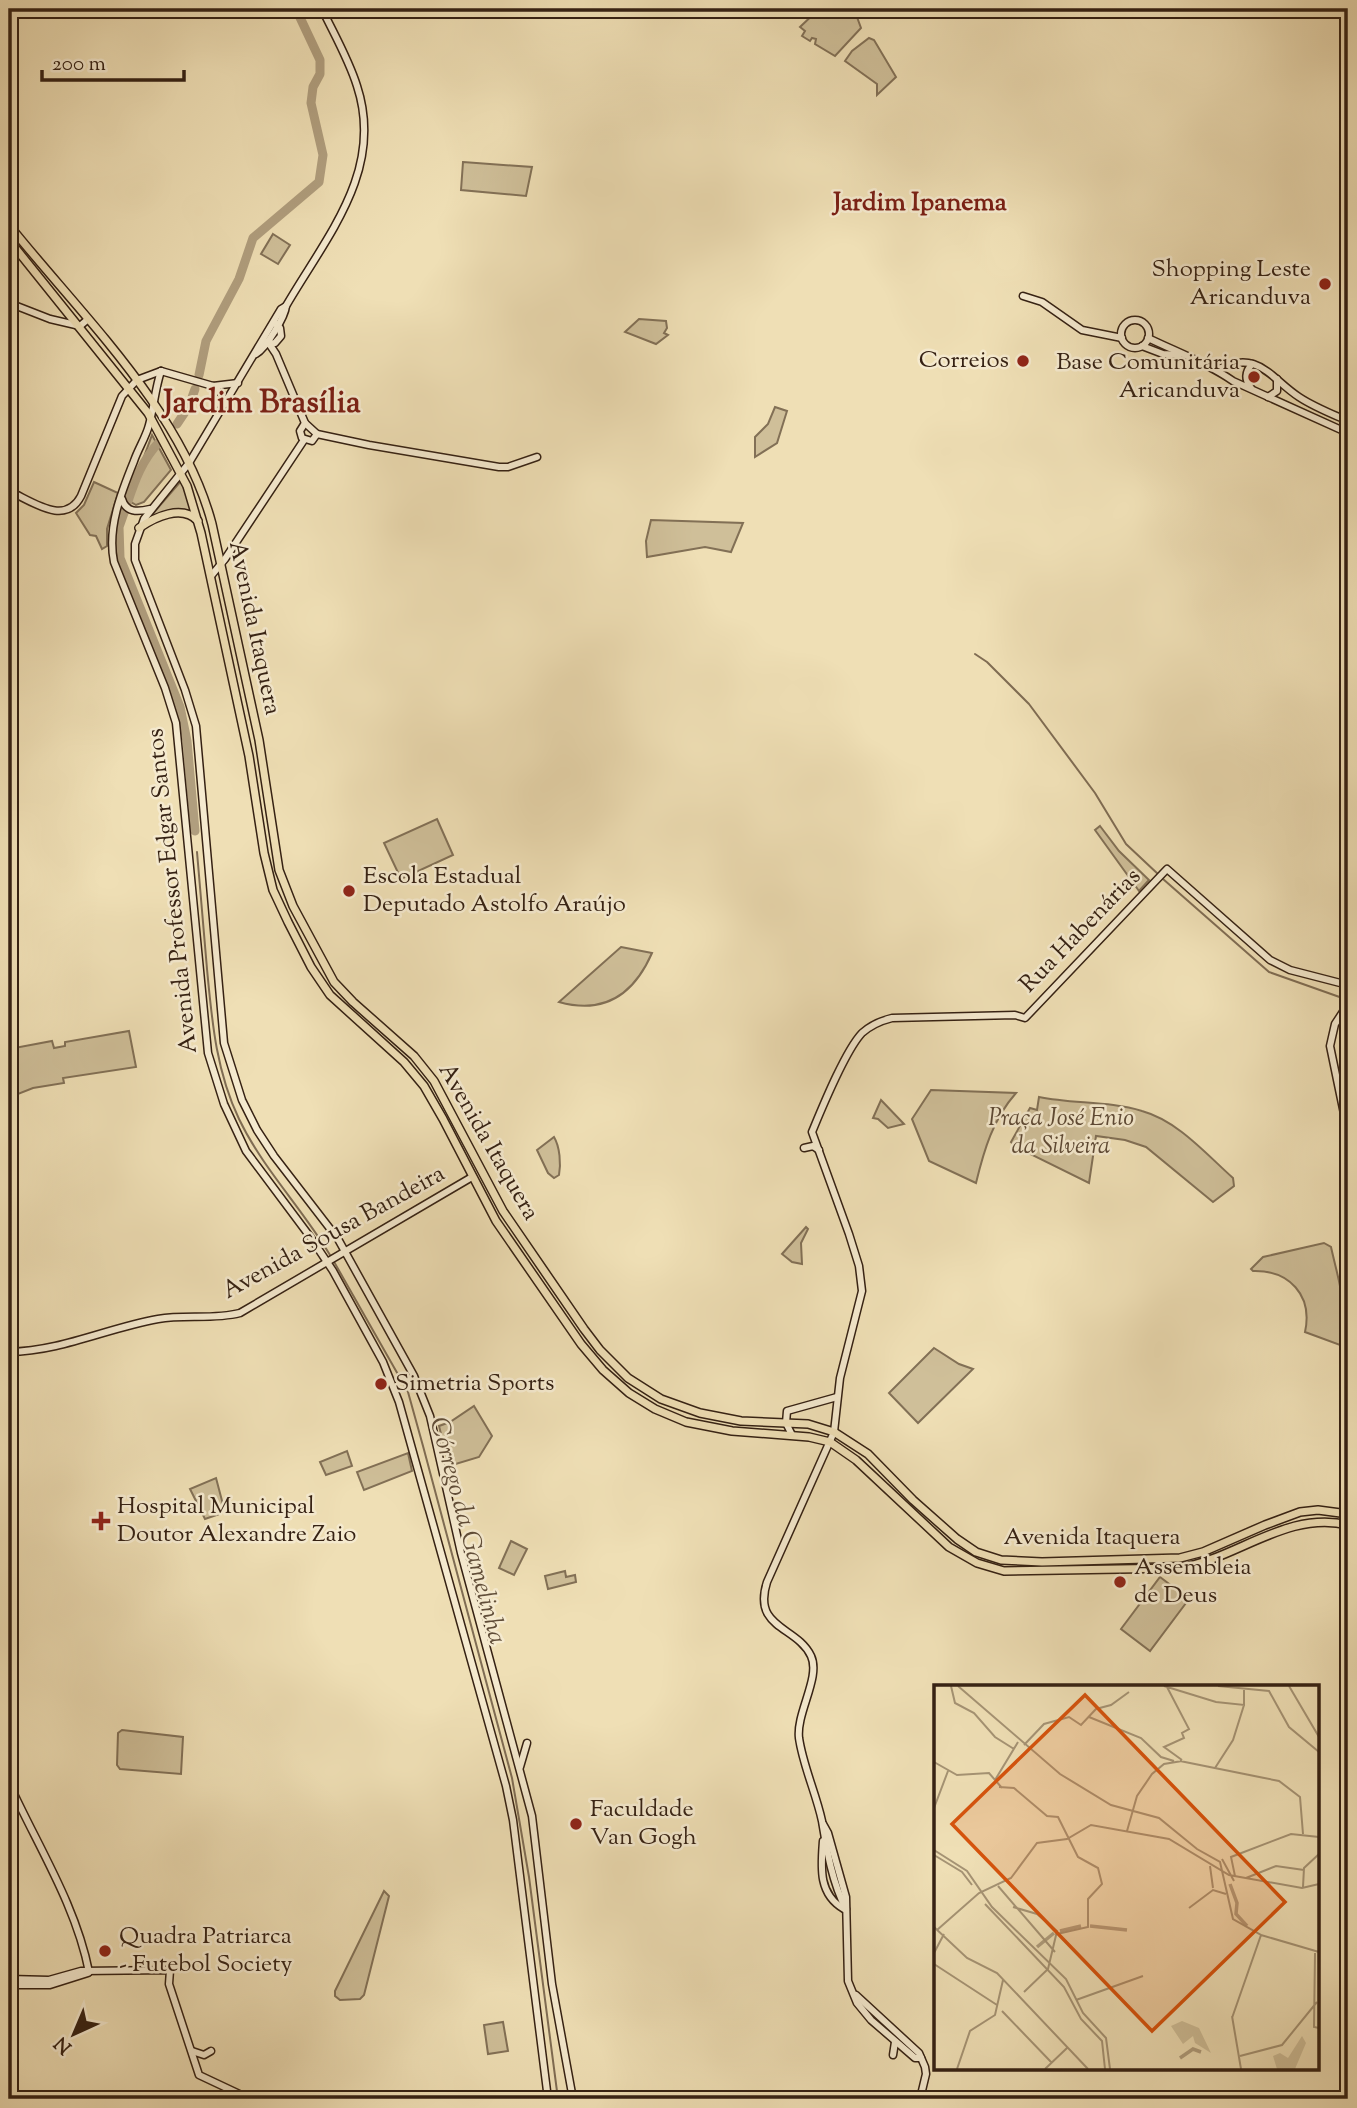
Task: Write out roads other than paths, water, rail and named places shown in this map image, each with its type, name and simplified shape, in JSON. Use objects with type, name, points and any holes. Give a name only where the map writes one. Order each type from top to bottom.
[{"type":"main road","name":"Avenida Itaquera","points":[[9,225],[137,380],[189,463],[208,508],[222,560],[262,754],[277,857],[287,892],[334,982],[414,1056],[434,1081],[503,1211],[592,1340],[618,1369],[640,1388],[668,1402],[709,1416],[741,1421],[808,1424],[834,1432],[868,1454],[913,1500],[957,1539],[976,1552],[1001,1560],[1042,1562],[1180,1558],[1203,1552],[1300,1512],[1318,1510],[1348,1514]]},
{"type":"main road","name":"Avenida Itaquera","points":[[9,240],[150,416],[181,472],[198,521],[211,576],[249,756],[264,853],[279,905],[311,967],[330,995],[404,1062],[424,1086],[496,1222],[581,1344],[617,1383],[643,1402],[686,1422],[750,1434],[792,1435],[830,1442],[856,1460],[949,1547],[977,1563],[1004,1571],[1179,1568],[1193,1566],[1232,1552],[1299,1524],[1324,1522],[1348,1525]]},
{"type":"main road","points":[[139,528],[154,519],[174,513],[190,514],[198,521]]},
{"type":"main road","points":[[471,1177],[480,1179],[503,1211]]},
{"type":"street","points":[[255,355],[271,343],[281,309],[286,306],[348,201],[366,146],[357,85],[321,9]]},
{"type":"street","points":[[1023,296],[1042,302],[1082,330],[1122,338]]},
{"type":"street","points":[[9,303],[50,319],[80,326],[87,320]]},
{"type":"street","points":[[1142,346],[1149,331],[1145,324],[1133,320],[1123,326],[1122,338],[1128,346],[1142,346],[1163,354],[1179,355]]},
{"type":"street","points":[[255,355],[267,332],[276,324]]},
{"type":"street","points":[[267,332],[305,424],[317,434],[499,467],[509,467],[537,457]]},
{"type":"street","points":[[1148,338],[1179,355],[1217,370],[1233,381],[1348,433]]},
{"type":"street","name":"Avenida Professor Edgar Santos","points":[[255,355],[189,463],[150,509],[139,528],[135,560],[185,690],[195,726],[224,1043],[244,1106],[267,1148],[319,1212],[344,1252],[414,1376],[430,1416],[451,1513],[533,1816],[552,1984],[573,2099]]},
{"type":"street","points":[[1217,370],[1238,363],[1266,369],[1301,398],[1348,421]]},
{"type":"street","points":[[1252,364],[1245,379],[1252,390]]},
{"type":"street","points":[[9,491],[54,510],[63,512],[73,509],[81,496],[122,396],[137,380],[161,371],[213,386],[238,383]]},
{"type":"street","name":"Avenida Professor Edgar Santos","points":[[161,371],[149,426],[122,494],[112,530],[112,552],[176,723],[205,1032],[213,1072],[246,1152],[329,1261],[377,1350],[397,1395],[506,1786],[548,2099]]},
{"type":"street","points":[[1268,397],[1277,391],[1276,377]]},
{"type":"street","points":[[213,386],[222,394],[225,404]]},
{"type":"street","points":[[304,440],[300,431],[305,424]]},
{"type":"street","points":[[304,440],[312,440],[317,434]]},
{"type":"street","points":[[211,576],[304,440]]},
{"type":"street","points":[[122,494],[122,503],[128,509],[150,509]]},
{"type":"street","name":"Rua Habenárias","points":[[820,1151],[812,1132],[851,1049],[864,1032],[878,1022],[900,1017],[1025,1018],[1166,870],[1270,960],[1290,970],[1348,985]]},
{"type":"street","points":[[1346,1006],[1335,1024],[1330,1046],[1348,1133]]},
{"type":"street","points":[[804,1148],[813,1146],[820,1151],[849,1234],[862,1282],[860,1302],[837,1397],[834,1432],[767,1582],[765,1595],[769,1618],[806,1649],[812,1658],[813,1676],[798,1732],[800,1747],[822,1823],[821,1862],[824,1885],[831,1900],[846,1909]]},
{"type":"street","name":"Avenida Sousa Bandeira","points":[[9,1352],[69,1345],[160,1318],[223,1317],[240,1313],[471,1177]]},
{"type":"street","points":[[792,1435],[786,1423],[787,1411],[837,1397]]},
{"type":"street","points":[[520,1769],[527,1743]]},
{"type":"street","points":[[9,1783],[76,1926],[89,1972]]},
{"type":"street","points":[[822,1823],[828,1833],[846,1896],[846,1975],[857,2003],[895,2042],[915,2058],[921,2058]]},
{"type":"street","points":[[823,1834],[840,1898],[846,1909]]},
{"type":"street","points":[[9,1982],[50,1985],[89,1972],[170,1970],[169,1984],[200,2074],[250,2099]]},
{"type":"street","points":[[854,1994],[921,2058],[926,2074],[920,2099]]},
{"type":"street","points":[[893,2055],[895,2042]]},
{"type":"street","points":[[192,2051],[200,2055],[211,2051]]},
{"type":"waterway","points":[[199,375],[206,341],[239,279],[253,238],[319,182],[323,155],[311,103],[313,87],[320,74],[320,60],[296,9]]},
{"type":"waterway","points":[[177,424],[189,406],[195,389]]},
{"type":"waterway","name":"Córrego da Gamelinha","points":[[127,504],[144,463],[160,441]]},
{"type":"waterway","name":"Córrego da Gamelinha","points":[[125,510],[119,527],[120,558],[180,707],[187,741],[195,831]]},
{"type":"waterway","points":[[975,654],[987,662],[1029,704],[1095,793],[1126,844],[1159,875]]},
{"type":"waterway","name":"Córrego da Gamelinha","points":[[197,852],[211,1008],[225,1083],[249,1137],[330,1255]]},
{"type":"waterway","points":[[1163,879],[1269,972],[1348,1000]]},
{"type":"waterway","name":"Córrego da Gamelinha","points":[[333,1260],[408,1392],[423,1446],[512,1778],[529,1877],[558,2099]]},
{"type":"place","name":"Shopping Leste Aricanduva","points":[[1325,284]]},
{"type":"place","name":"Correios","points":[[1023,361]]},
{"type":"place","name":"Base Comunitária Aricanduva","points":[[1254,377]]},
{"type":"place","name":"Escola Estadual Deputado Astolfo Araújo","points":[[349,891]]},
{"type":"place","name":"Simetria Sports","points":[[381,1384]]},
{"type":"place","name":"Hospital Municipal Doutor Alexandre Zaio","points":[[101,1521]]},
{"type":"place","name":"Assembleia de Deus","points":[[1120,1582]]},
{"type":"place","name":"Faculdade Van Gogh","points":[[576,1824]]},
{"type":"place","name":"Quadra Patriarca - Futebol Society","points":[[105,1951]]},
{"type":"district","name":"Jardim Ipanema","points":[[920,203]]},
{"type":"district","name":"Jardim Brasília","points":[[262,404]]},
{"type":"park label","name":"Praça José Enio da Silveira","points":[[1061,1133]]}]
